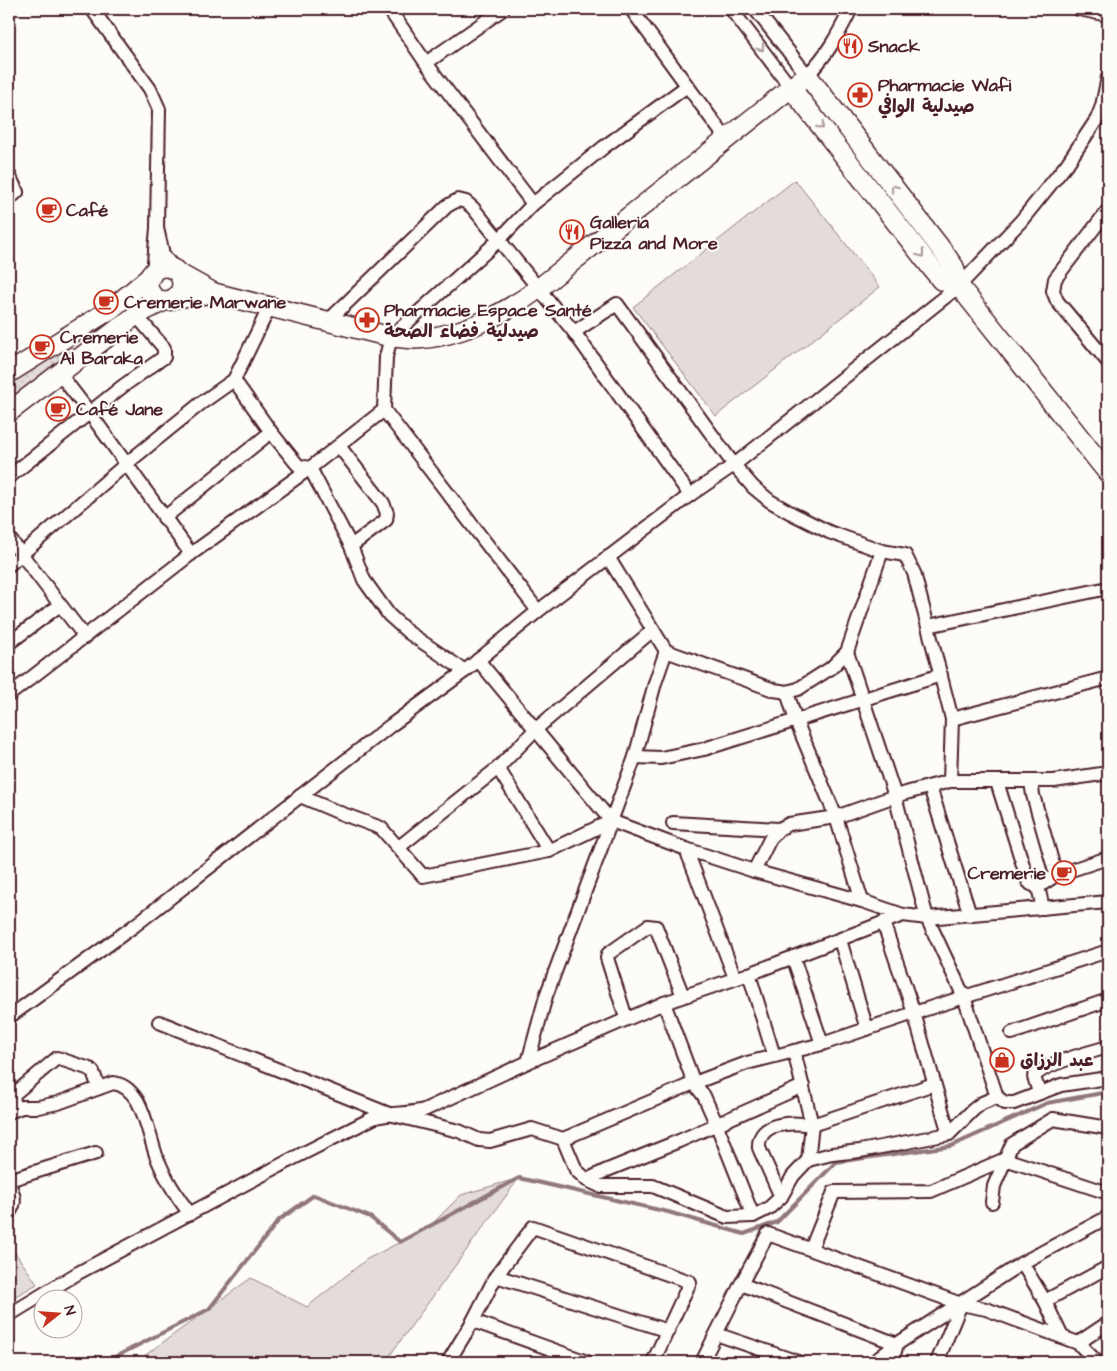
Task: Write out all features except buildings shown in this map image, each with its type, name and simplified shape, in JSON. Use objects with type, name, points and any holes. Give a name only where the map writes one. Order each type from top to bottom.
[{"type":"street","points":[[92,9],[150,89],[159,109],[157,228],[152,274],[148,286],[150,292],[158,300],[214,293]]},
{"type":"street","points":[[389,9],[426,63],[533,204]]},
{"type":"street","points":[[426,63],[503,9]]},
{"type":"street","points":[[631,9],[727,140]]},
{"type":"street","points":[[731,9],[941,280],[959,286]]},
{"type":"street","points":[[755,9],[942,250],[954,268],[959,286],[1108,474]]},
{"type":"street","points":[[9,373],[111,309],[158,268],[164,267],[176,271],[214,293],[391,337],[413,339],[434,337],[494,317],[515,306],[538,289],[807,75],[829,50],[851,9]]},
{"type":"street","points":[[1079,9],[1108,14]]},
{"type":"street","points":[[9,1017],[134,926],[608,557],[734,464],[959,286],[1027,214],[1067,164],[1097,119],[1102,106],[1108,77]]},
{"type":"street","points":[[538,611],[384,410],[386,357],[391,337],[499,240],[533,204],[604,147],[686,86]]},
{"type":"street","points":[[9,175],[17,192],[9,199]]},
{"type":"street","points":[[328,321],[452,202],[458,200],[466,202],[473,208],[574,332],[690,495]]},
{"type":"street","points":[[1107,356],[1057,301],[1053,286],[1055,279],[1108,210]]},
{"type":"street","points":[[9,412],[136,315],[179,294],[183,283],[163,254],[157,228]]},
{"type":"street","points":[[574,332],[617,304],[734,464],[753,487],[770,501],[829,532],[882,551],[905,555],[914,573],[952,719],[950,781]]},
{"type":"street","points":[[9,565],[126,464],[200,404],[234,380],[270,306]]},
{"type":"street","points":[[9,477],[89,412],[164,357],[164,348],[136,315]]},
{"type":"street","points":[[58,373],[89,412],[191,554]]},
{"type":"street","points":[[234,380],[296,463],[299,466],[310,468]]},
{"type":"street","points":[[9,696],[191,554],[310,468],[384,410]]},
{"type":"street","points":[[164,518],[271,432]]},
{"type":"street","points":[[339,446],[383,503],[388,513],[386,520],[351,546]]},
{"type":"street","points":[[310,468],[351,546],[364,580],[389,615],[408,633],[464,671]]},
{"type":"street","points":[[9,538],[85,638]]},
{"type":"street","points":[[608,557],[666,651],[774,690],[787,692],[798,689],[831,668],[847,652],[882,551]]},
{"type":"street","points":[[928,626],[1108,588]]},
{"type":"street","points":[[9,643],[60,605]]},
{"type":"street","points":[[398,847],[498,768],[536,729],[653,630]]},
{"type":"street","points":[[528,1062],[546,996],[635,757],[655,683],[666,651]]},
{"type":"street","points":[[847,652],[895,796],[927,918],[964,997],[997,1097],[1005,1103],[1014,1103],[1060,1085],[1108,1078]]},
{"type":"street","points":[[478,660],[611,821],[686,849],[754,871],[862,901],[902,915],[927,918],[1108,902]]},
{"type":"street","points":[[635,757],[661,758],[704,749],[941,675]]},
{"type":"street","points":[[952,719],[1108,678]]},
{"type":"street","points":[[787,692],[796,721],[836,818],[862,901]]},
{"type":"street","points":[[498,768],[549,851]]},
{"type":"street","points":[[754,871],[764,849],[779,829],[789,824],[836,818],[895,796],[950,781],[1031,782],[1062,780],[1108,773]]},
{"type":"street","points":[[997,782],[1028,881],[1038,887]]},
{"type":"street","points":[[1031,782],[1056,874]]},
{"type":"street","points":[[930,787],[970,915]]},
{"type":"street","points":[[300,796],[381,828],[424,876],[549,851],[611,821]]},
{"type":"street","points":[[673,823],[779,829]]},
{"type":"street","points":[[686,849],[735,978]]},
{"type":"street","points":[[1038,887],[1056,874],[1108,858]]},
{"type":"street","points":[[1038,887],[1043,908]]},
{"type":"street","points":[[9,1315],[78,1273],[373,1118],[389,1114],[415,1113],[424,1110],[626,1018],[683,996],[749,974],[902,915]]},
{"type":"street","points":[[884,922],[914,1013],[949,1134]]},
{"type":"street","points":[[626,1018],[607,958],[608,954],[648,926],[656,926],[683,996]]},
{"type":"street","points":[[840,940],[867,1029]]},
{"type":"street","points":[[159,1022],[389,1114],[459,1131],[479,1140],[490,1141],[532,1129],[563,1139],[694,1083],[747,1063],[822,1044],[1108,951]]},
{"type":"street","points":[[793,957],[822,1044]]},
{"type":"street","points":[[749,974],[774,1056]]},
{"type":"street","points":[[1012,1033],[1108,1000]]},
{"type":"street","points":[[664,1003],[694,1083],[704,1096],[716,1123],[753,1216]]},
{"type":"street","points":[[1039,1092],[1034,1077],[1037,1071],[1058,1062],[1108,1047]]},
{"type":"street","points":[[794,1051],[812,1125],[808,1160]]},
{"type":"street","points":[[99,1088],[90,1069],[57,1058],[13,1095],[12,1111],[22,1107],[38,1108],[58,1103],[113,1083],[120,1084],[128,1089],[136,1100],[157,1158],[167,1179],[190,1214]]},
{"type":"street","points":[[781,1197],[759,1148],[758,1140],[761,1133],[769,1128],[783,1124],[799,1123],[812,1125],[934,1084]]},
{"type":"street","points":[[587,1180],[803,1086]]},
{"type":"street","points":[[563,1139],[576,1170],[587,1180],[600,1186],[653,1186],[727,1217],[753,1216],[768,1208],[781,1197],[793,1176],[808,1160],[832,1154],[860,1152],[949,1134],[982,1103],[997,1097]]},
{"type":"street","points":[[992,1202],[994,1186],[1012,1144],[1053,1119],[1108,1128]]},
{"type":"street","points":[[9,1213],[14,1205],[15,1197],[9,1182],[96,1153]]},
{"type":"street","points":[[811,1250],[834,1192],[931,1192],[1005,1159],[1105,1189]]},
{"type":"street","points":[[874,1362],[897,1344],[1022,1263],[1108,1217]]},
{"type":"street","points":[[448,1362],[473,1321],[496,1276],[533,1227],[690,1282],[653,1362]]},
{"type":"street","points":[[702,1362],[740,1284],[768,1234],[961,1304],[986,1309],[1078,1343],[1097,1362]]},
{"type":"street","points":[[1022,1263],[1045,1301],[1062,1337]]},
{"type":"street","points":[[1045,1301],[1108,1267]]},
{"type":"street","points":[[496,1276],[668,1331]]},
{"type":"street","points":[[740,1284],[897,1344]]},
{"type":"street","points":[[938,1362],[961,1304]]},
{"type":"street","points":[[473,1321],[587,1362]]},
{"type":"street","points":[[1078,1343],[1108,1323]]},
{"type":"street","points":[[716,1334],[798,1362]]},
{"type":"street","points":[[892,1362],[897,1344]]},
{"type":"shaded area","points":[[795,180],[880,287],[716,416],[633,307]]},
{"type":"shaded area","points":[[69,344],[74,350],[9,401],[9,380]]},
{"type":"shaded area","points":[[519,1178],[385,1362],[136,1362],[251,1278],[307,1307],[367,1259],[428,1228],[461,1195]]},
{"type":"shaded area","points":[[9,1244],[37,1284],[9,1300]]},
{"type":"waterway","points":[[105,1362],[209,1309],[279,1220],[314,1195],[370,1217],[400,1242],[519,1178],[668,1212],[744,1234],[777,1222],[836,1162],[951,1146],[1047,1103],[1108,1092]]},
{"type":"place","name":"Snack","points":[[850,46]]},
{"type":"place","name":"Pharmacie Wafi صيدلية الوافي","points":[[860,95]]},
{"type":"place","name":"Café","points":[[49,210]]},
{"type":"place","name":"Galleria Pizza and More","points":[[572,232]]},
{"type":"place","name":"Cremerie Marwane","points":[[106,302]]},
{"type":"place","name":"Pharmacie Espace Santé صيدلية فضاء الصحة","points":[[367,320]]},
{"type":"place","name":"Cremerie Al Baraka","points":[[42,347]]},
{"type":"place","name":"Café Jane","points":[[58,409]]},
{"type":"place","name":"Cremerie","points":[[1064,873]]},
{"type":"place","name":"عبد الرزاق","points":[[1002,1060]]}]
